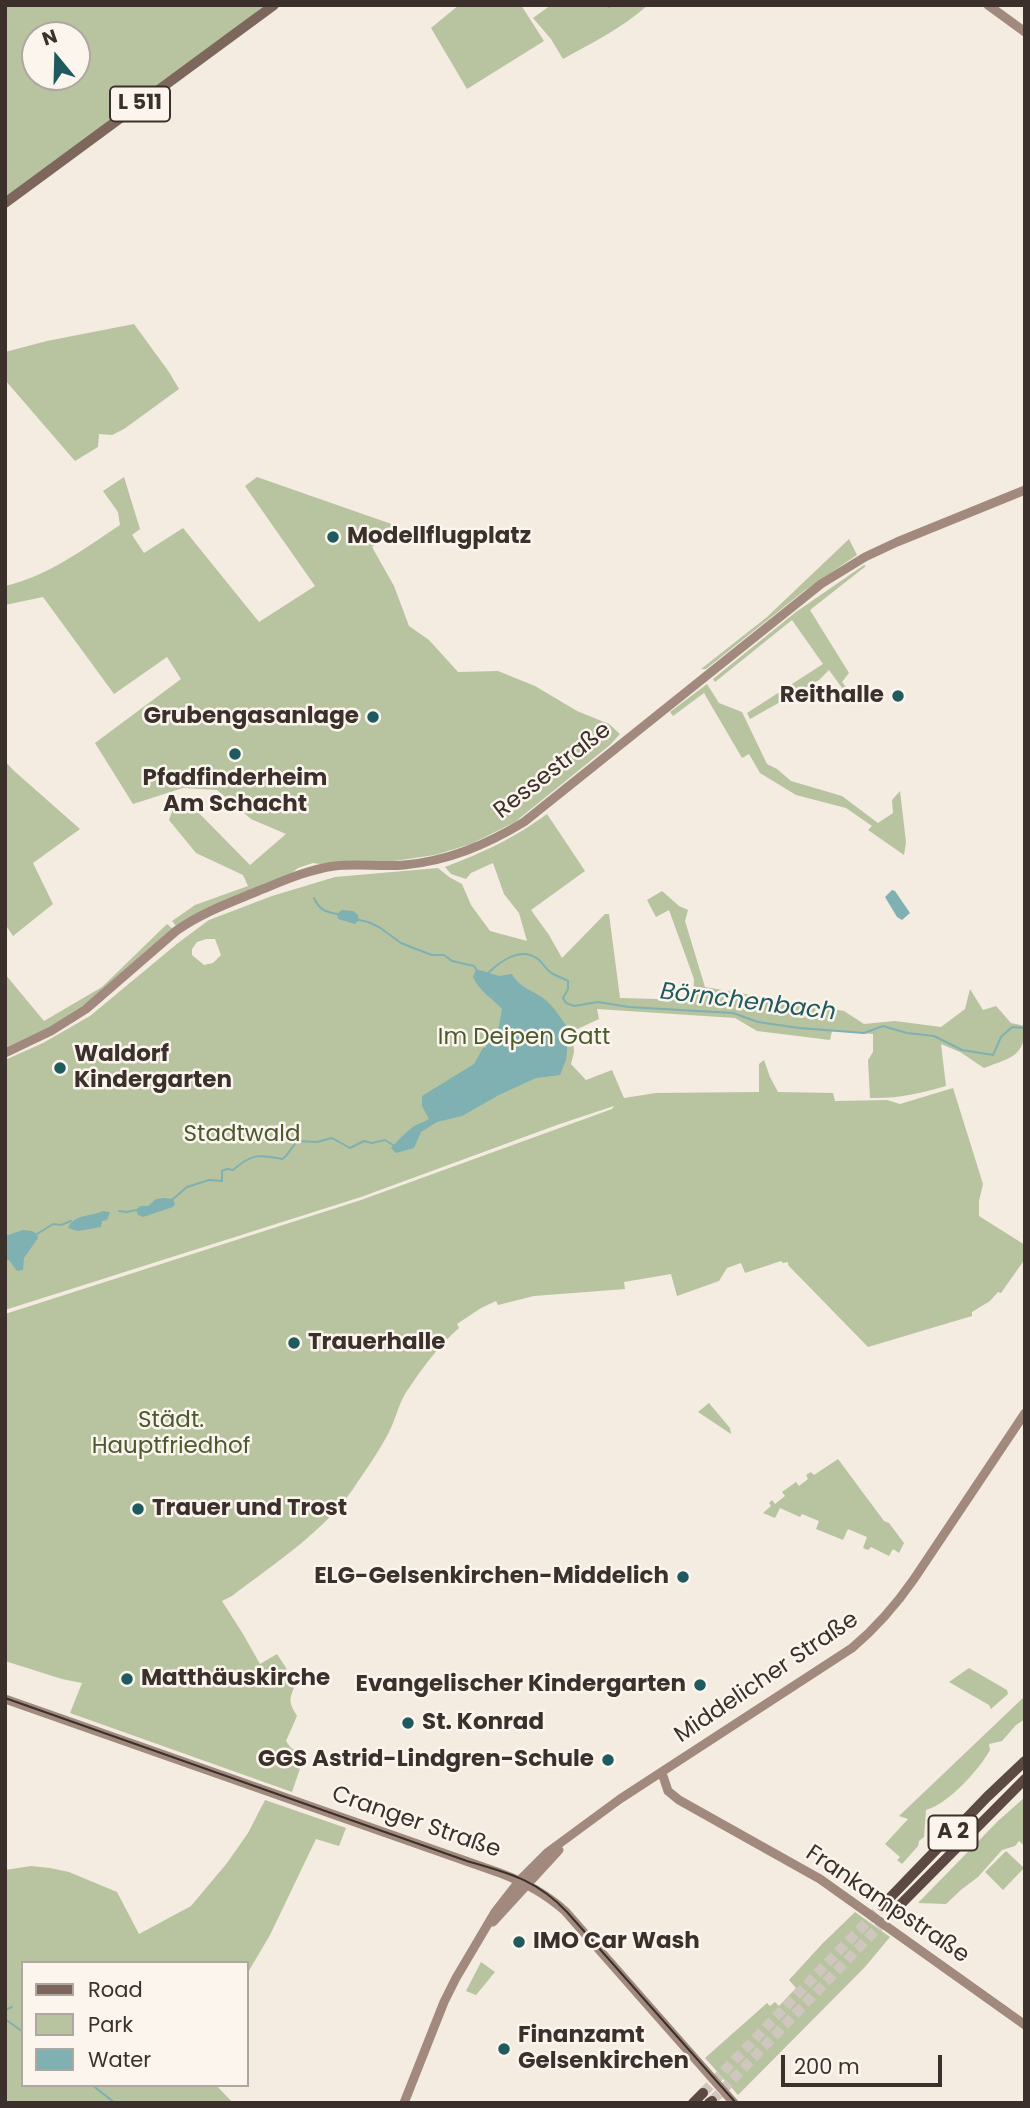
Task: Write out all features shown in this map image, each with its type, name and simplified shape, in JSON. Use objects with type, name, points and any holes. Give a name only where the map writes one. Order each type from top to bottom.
[{"type":"highway","name":"A 2","points":[[1025,1761],[988,1797],[887,1910],[1025,1779]]},
{"type":"highway","points":[[693,2103],[708,2099]]},
{"type":"main road","name":"L 511","points":[[5,203],[274,5]]},
{"type":"main road","points":[[988,5],[1025,32]]},
{"type":"main road","name":"Ressestraße","points":[[5,1052],[21,1047],[86,1009],[176,931],[222,905],[303,874],[335,866],[403,865],[431,861],[498,838],[524,822],[821,584],[865,557],[897,542],[1025,490]]},
{"type":"main road","name":"Middelicher Straße","points":[[404,2103],[444,2002],[487,1928],[524,1882],[568,1837],[620,1799],[852,1648],[877,1626],[915,1579],[1025,1413]]},
{"type":"main road","name":"Cranger Straße","points":[[5,1699],[524,1882],[565,1911],[734,2103]]},
{"type":"main road","name":"Frankampstraße","points":[[662,1773],[668,1791],[679,1800],[827,1883],[1025,2025]]},
{"type":"green space","points":[[5,5],[265,5],[151,95],[5,199]]},
{"type":"green space","points":[[459,5],[521,5],[544,41],[467,89],[431,28]]},
{"type":"green space","points":[[551,5],[648,5],[617,28],[563,59],[551,39],[533,18]]},
{"type":"green space","points":[[134,324],[179,389],[124,429],[112,435],[99,434],[98,447],[75,461],[5,380],[5,352]]},
{"type":"green space","points":[[124,477],[140,529],[132,535],[144,553],[183,528],[259,622],[315,586],[245,486],[257,477],[400,527],[372,547],[394,586],[409,626],[429,640],[458,672],[498,671],[535,686],[577,711],[609,724],[620,734],[515,822],[471,844],[435,855],[387,862],[327,865],[313,863],[176,926],[172,921],[195,905],[248,886],[243,875],[196,853],[169,820],[176,801],[193,807],[250,865],[286,834],[251,819],[217,790],[183,788],[133,804],[95,743],[181,679],[167,657],[114,694],[43,597],[5,605],[5,586],[51,569],[120,525],[118,512],[103,491]]},
{"type":"green space","points":[[849,539],[857,555],[804,591],[706,669],[701,669],[767,617]]},
{"type":"green space","points":[[866,566],[810,610],[849,673],[842,682],[846,687],[845,692],[829,670],[819,680],[750,719],[747,713],[823,664],[792,620],[715,682],[713,679],[796,612]]},
{"type":"green space","points":[[707,684],[719,703],[742,712],[767,764],[791,781],[842,796],[878,823],[893,813],[892,800],[900,791],[906,842],[904,855],[868,830],[872,826],[846,808],[796,795],[760,773],[749,754],[742,758],[704,693],[673,716],[670,712]]},
{"type":"green space","points":[[5,761],[80,829],[33,863],[53,904],[13,936],[5,924]]},
{"type":"green space","points":[[547,814],[585,871],[531,910],[562,958],[605,914],[609,914],[620,998],[693,1000],[694,979],[669,910],[656,917],[647,900],[662,891],[688,910],[685,921],[705,987],[844,1011],[864,1024],[895,1021],[941,1027],[965,1009],[970,989],[983,1010],[996,1006],[1011,1023],[1025,1026],[1019,1050],[1014,1055],[984,1068],[960,1052],[941,1044],[946,1086],[890,1098],[870,1098],[868,1060],[873,1052],[873,1034],[832,1031],[830,1040],[757,1031],[735,1018],[597,1009],[599,1019],[573,1031],[574,1052],[571,1064],[586,1080],[612,1070],[624,1098],[656,1093],[759,1092],[759,1064],[764,1060],[778,1092],[833,1093],[835,1101],[887,1100],[900,1104],[953,1088],[983,1184],[979,1216],[1025,1245],[1025,1259],[1001,1293],[998,1292],[990,1301],[972,1312],[972,1316],[868,1347],[788,1262],[781,1261],[745,1273],[741,1263],[727,1268],[719,1281],[677,1296],[671,1274],[624,1282],[625,1289],[534,1296],[498,1305],[496,1301],[481,1308],[457,1324],[459,1328],[417,1376],[380,1448],[341,1505],[297,1547],[222,1601],[260,1664],[277,1654],[296,1683],[290,1700],[297,1716],[286,1741],[291,1748],[300,1753],[302,1749],[305,1754],[292,1792],[70,1713],[82,1683],[5,1661],[5,1314],[361,1200],[612,1109],[614,1106],[361,1197],[5,1310],[5,1060],[43,1043],[90,1016],[209,920],[272,896],[335,877],[438,868],[462,884],[471,905],[490,931],[527,941],[519,913],[504,894],[493,863],[471,873],[466,879],[451,874],[445,867],[498,844]],"holes":[[[215,939],[221,955],[213,963],[204,965],[192,955],[192,949],[197,942]]]},
{"type":"green space","points":[[167,924],[173,929],[105,991],[48,1028],[5,1048],[5,974],[44,1021],[102,987]]},
{"type":"green space","points":[[709,1403],[730,1428],[731,1434],[698,1412]]},
{"type":"green space","points":[[838,1459],[884,1521],[889,1523],[904,1543],[899,1553],[893,1549],[889,1556],[871,1547],[868,1550],[863,1548],[867,1537],[848,1529],[843,1540],[816,1529],[819,1521],[802,1514],[800,1517],[780,1508],[775,1518],[763,1513],[771,1506],[769,1503],[772,1500],[775,1504],[785,1496],[782,1492],[796,1482],[799,1486],[808,1479],[806,1475],[811,1472],[814,1475]]},
{"type":"green space","points":[[969,1668],[1007,1690],[1008,1694],[991,1709],[989,1705],[949,1682]]},
{"type":"green space","points":[[1025,1696],[1025,1719],[1002,1741],[989,1744],[990,1750],[985,1758],[953,1794],[926,1810],[924,1837],[902,1864],[897,1860],[900,1857],[885,1844],[908,1819],[899,1816]]},
{"type":"green space","points":[[1025,1797],[1025,1846],[1019,1841],[1015,1846],[1002,1850],[978,1877],[946,1904],[918,1903],[998,1821]]},
{"type":"green space","points":[[265,1800],[346,1828],[339,1846],[316,1839],[270,1935],[248,1972],[248,1961],[21,1961],[21,2087],[218,2087],[233,2103],[5,2103],[5,1870],[31,1866],[50,1868],[69,1872],[117,1892],[139,1934],[191,1906],[248,1833]]},
{"type":"green space","points":[[1006,1851],[1024,1868],[1003,1890],[985,1872]]},
{"type":"green space","points":[[855,1912],[890,1937],[865,1967],[738,2095],[705,2058],[767,2003],[770,2006],[775,2002],[779,2006],[796,1988],[789,1980]]},
{"type":"green space","points":[[481,1962],[495,1972],[476,1995],[466,1991]]},
{"type":"water","points":[[892,890],[910,913],[902,920],[897,917],[885,897]]},
{"type":"water","points":[[342,910],[353,911],[359,920],[355,924],[338,919],[337,914]]},
{"type":"water","points":[[476,969],[499,976],[512,974],[519,983],[554,1008],[569,1030],[566,1060],[560,1075],[536,1078],[462,1116],[437,1122],[421,1132],[414,1148],[396,1153],[391,1148],[399,1139],[429,1119],[422,1106],[422,1096],[474,1064],[486,1047],[487,1036],[494,1034],[499,1026],[502,1009],[476,982],[473,977]]},
{"type":"water","points":[[156,1199],[173,1199],[173,1207],[143,1217],[138,1215],[136,1210],[140,1206],[148,1206]]},
{"type":"water","points":[[103,1211],[110,1212],[107,1220],[102,1221],[101,1227],[78,1231],[68,1228],[78,1218]]},
{"type":"water","points":[[23,1230],[32,1231],[38,1238],[24,1258],[23,1270],[17,1271],[9,1260],[5,1261],[5,1236]]},
{"type":"waterway","points":[[314,898],[323,909],[337,914]]},
{"type":"waterway","points":[[359,920],[379,927],[401,943],[432,955],[444,955],[452,961],[474,966],[476,969]]},
{"type":"waterway","name":"Börnchenbach","points":[[488,973],[511,957],[531,955],[551,973],[568,981],[568,989],[563,998],[566,1003],[574,1006],[598,1002],[629,1007],[733,1013],[758,1022],[864,1033],[883,1026],[907,1033],[934,1036],[962,1050],[993,1055],[1001,1037],[1012,1027],[1025,1028]]},
{"type":"waterway","points":[[173,1199],[187,1187],[209,1180],[222,1181],[222,1171],[233,1170],[250,1158],[267,1156],[282,1159],[297,1141],[317,1142],[332,1138],[350,1148],[364,1141],[372,1143],[385,1140],[393,1145]]},
{"type":"waterway","points":[[119,1211],[136,1210]]},
{"type":"waterway","points":[[37,1234],[53,1224],[61,1225],[71,1221]]},
{"type":"waterway","points":[[5,2010],[12,2007]]},
{"type":"waterway","points":[[5,2019],[21,2031]]},
{"type":"waterway","points":[[95,2087],[115,2103]]},
{"type":"tunnel","points":[[703,2093],[882,1906]]},
{"type":"tunnel","points":[[712,2101],[891,1914]]},
{"type":"tram line","points":[[5,1698],[533,1885],[567,1912],[736,2103]]},
{"type":"place","name":"Modellflugplatz","points":[[333,537]]},
{"type":"place","name":"Reithalle","points":[[898,696]]},
{"type":"place","name":"Grubengasanlage","points":[[373,717]]},
{"type":"place","name":"Pfadfinderheim Am Schacht","points":[[235,754]]},
{"type":"place","name":"Waldorf Kindergarten","points":[[60,1068]]},
{"type":"place","name":"Trauerhalle","points":[[294,1343]]},
{"type":"place","name":"Trauer und Trost","points":[[138,1509]]},
{"type":"place","name":"ELG-Gelsenkirchen-Middelich","points":[[683,1577]]},
{"type":"place","name":"Matthäuskirche","points":[[127,1679]]},
{"type":"place","name":"Evangelischer Kindergarten","points":[[700,1685]]},
{"type":"place","name":"St. Konrad","points":[[408,1723]]},
{"type":"place","name":"GGS Astrid-Lindgren-Schule","points":[[608,1760]]},
{"type":"place","name":"IMO Car Wash","points":[[519,1942]]},
{"type":"place","name":"Finanzamt Gelsenkirchen","points":[[504,2049]]},
{"type":"park label","name":"Im Deipen Gatt","points":[[524,1038]]},
{"type":"park label","name":"Stadtwald","points":[[242,1135]]},
{"type":"park label","name":"Städt. Hauptfriedhof","points":[[171,1434]]}]
